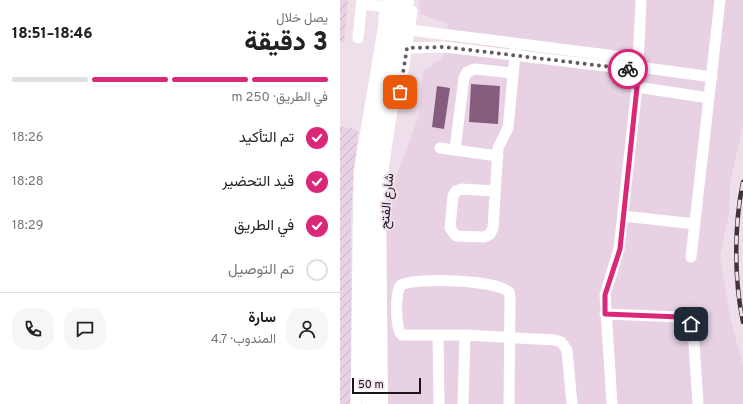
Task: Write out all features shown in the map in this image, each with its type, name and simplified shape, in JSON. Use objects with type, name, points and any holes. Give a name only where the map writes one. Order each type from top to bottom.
[{"type":"main road","points":[[381,404],[379,194],[407,0]]},
{"type":"main road","points":[[369,404],[368,178],[390,2]]},
{"type":"street","name":"شارع الفتح","points":[[385,404],[382,215],[410,30],[413,0]]},
{"type":"street","points":[[612,404],[605,314],[605,295],[620,249],[639,65],[641,0]]},
{"type":"street","points":[[691,257],[720,0]]},
{"type":"street","points":[[358,38],[362,2],[390,2]]},
{"type":"street","name":"شارع الفتح","points":[[356,404],[360,172],[390,2]]},
{"type":"street","points":[[410,30],[516,44],[712,77]]},
{"type":"street","points":[[423,46],[424,32]]},
{"type":"street","points":[[495,191],[462,189],[456,191],[453,196],[450,228],[453,234],[459,236],[484,238],[490,234],[493,228],[498,156],[500,144],[508,128],[516,44]]},
{"type":"street","points":[[407,48],[423,46],[445,47],[515,55],[639,65]]},
{"type":"street","points":[[455,149],[464,78],[467,72],[475,69],[513,73]]},
{"type":"street","points":[[637,87],[709,98]]},
{"type":"street","points":[[440,148],[498,156]]},
{"type":"street","points":[[623,216],[695,224]]},
{"type":"street","points":[[509,404],[510,337],[510,295],[506,290],[482,283],[454,280],[402,285],[398,292],[398,328],[400,334],[405,336],[465,335],[510,337],[555,340],[565,346],[568,356],[572,404]]},
{"type":"street","points":[[605,314],[680,317],[688,320],[693,329],[698,404]]},
{"type":"street","points":[[438,335],[439,404]]},
{"type":"street","points":[[463,404],[465,335]]},
{"type":"shaded area","points":[[340,0],[348,0],[344,43],[340,42]]},
{"type":"shaded area","points":[[419,0],[743,0],[743,125],[730,183],[729,214],[720,256],[731,322],[743,364],[743,404],[388,404],[384,221],[388,200],[419,115],[423,71],[443,58],[448,24],[420,14]]},
{"type":"shaded area","points":[[340,126],[358,130],[351,213],[352,404],[340,404]]},
{"type":"building","points":[[471,84],[500,86],[498,124],[469,122]]},
{"type":"building","points":[[437,86],[450,88],[444,129],[432,127]]},
{"type":"railway","points":[[743,182],[738,216],[736,252],[738,288],[743,322]]},
{"type":"way so far","points":[[400,92],[407,48],[427,46],[445,47],[628,69]]},
{"type":"route","points":[[628,69],[638,70],[637,87],[620,249],[607,286],[604,304],[605,314],[680,317],[688,320],[691,324]]}]
